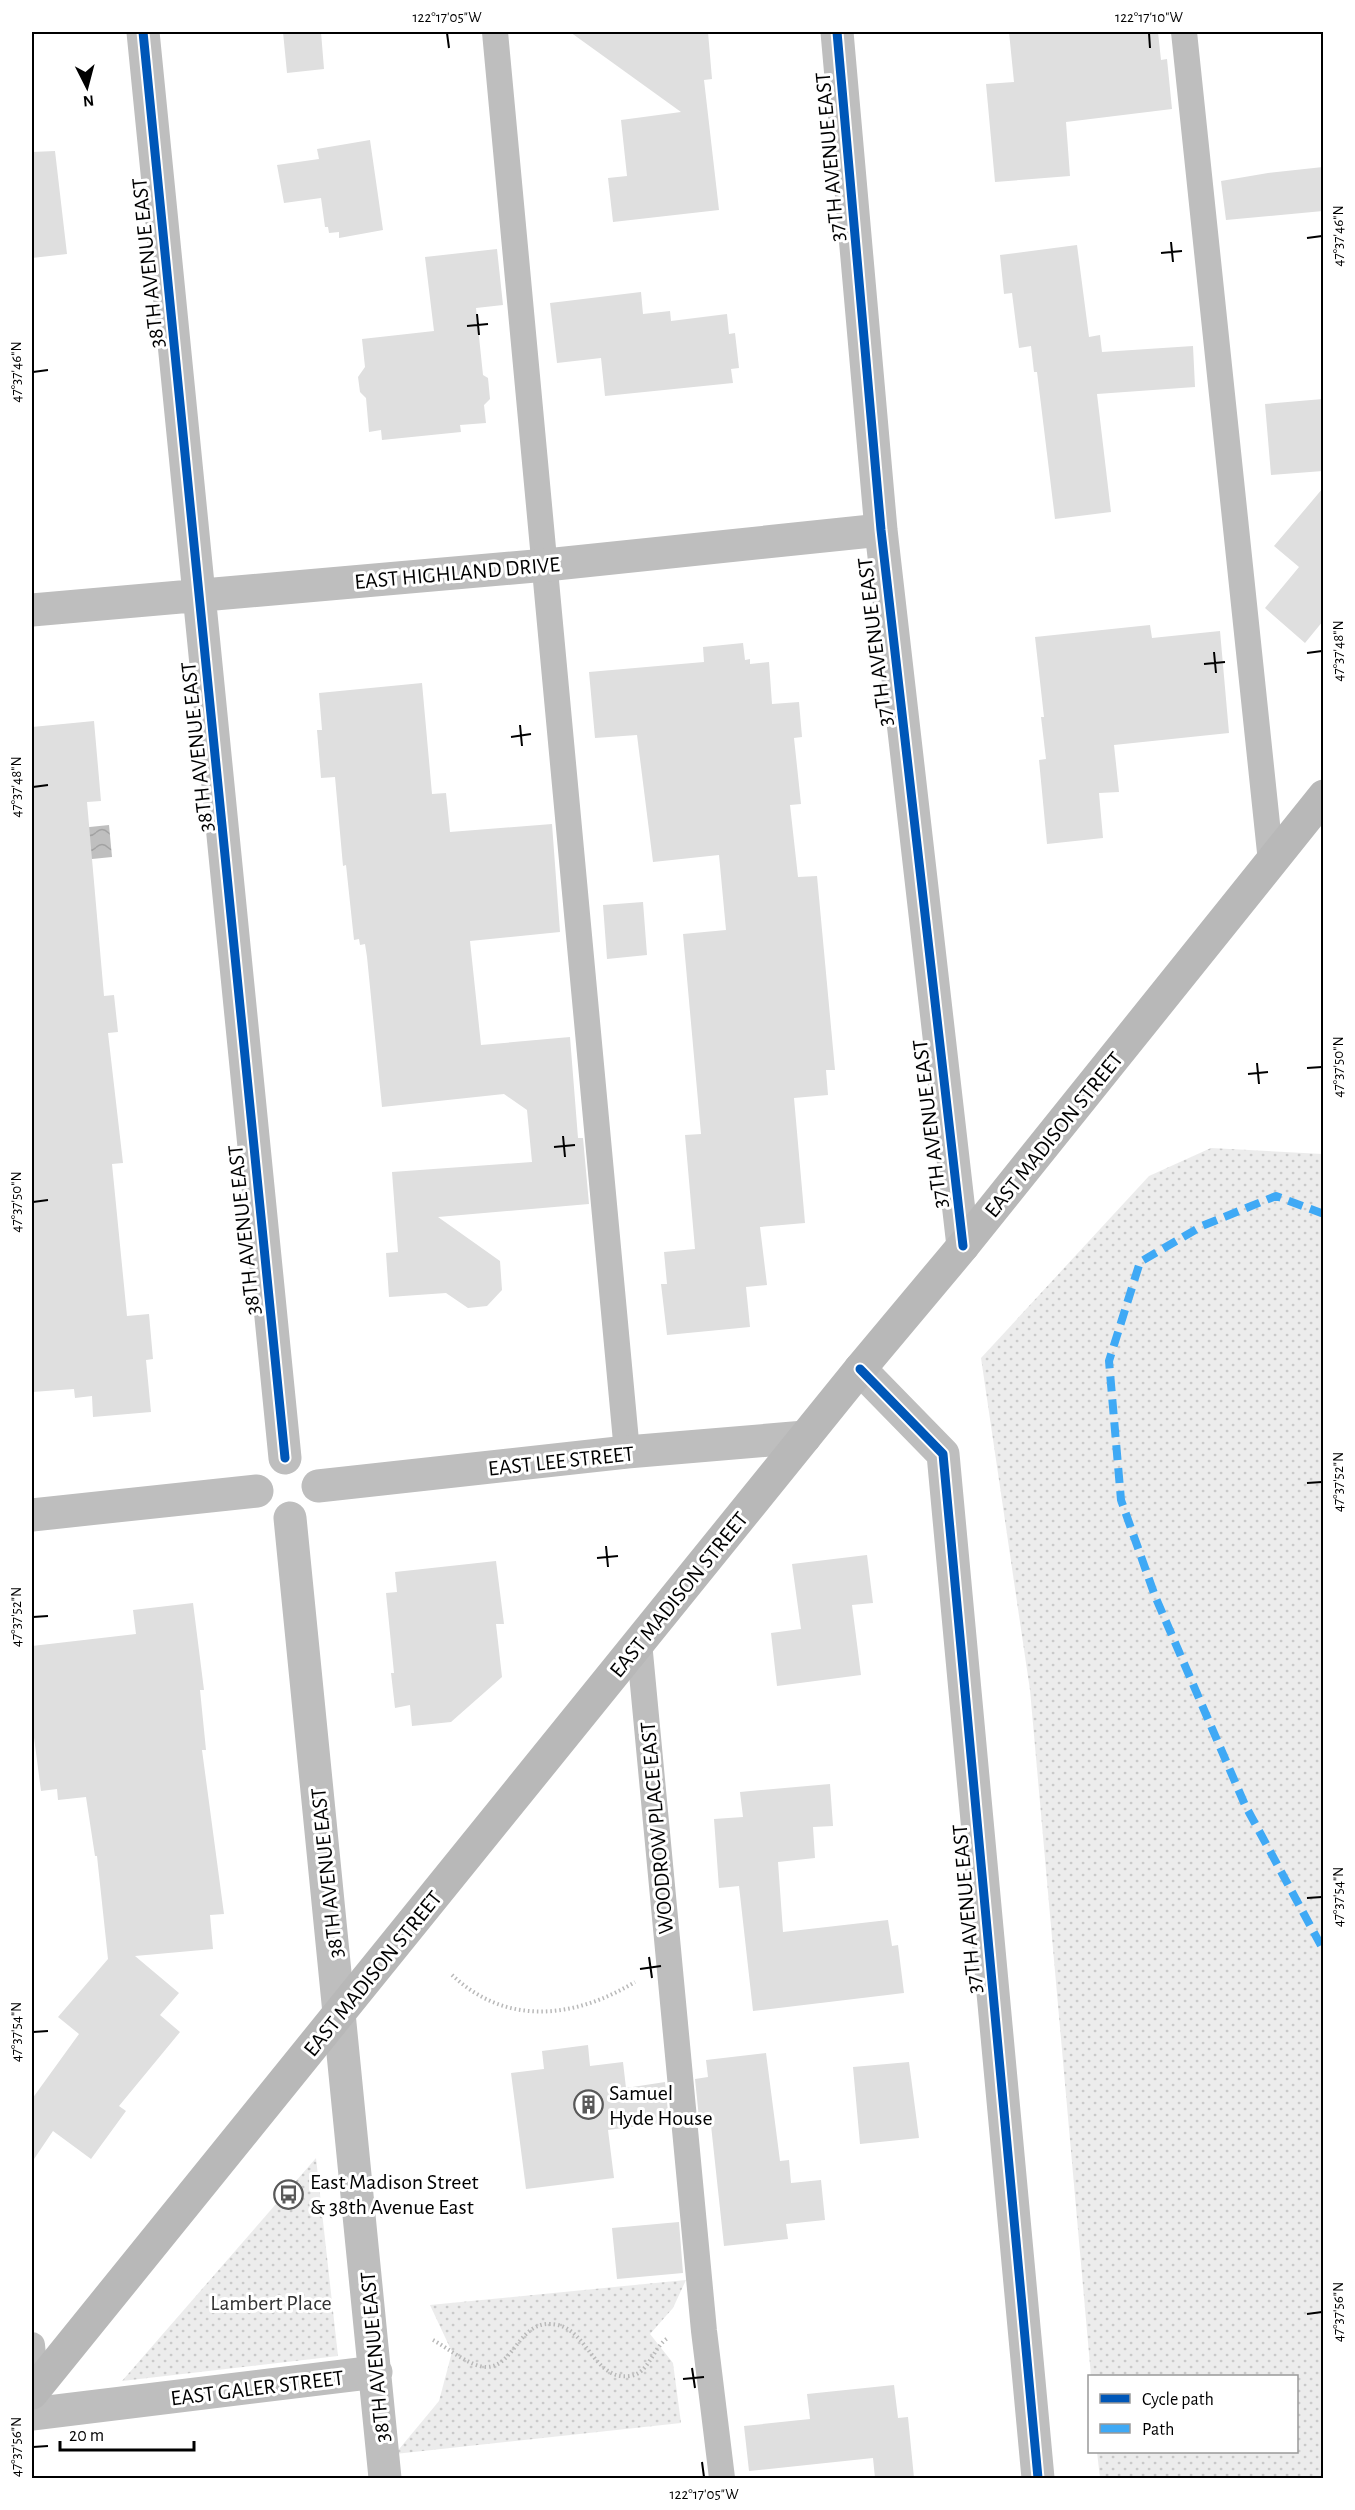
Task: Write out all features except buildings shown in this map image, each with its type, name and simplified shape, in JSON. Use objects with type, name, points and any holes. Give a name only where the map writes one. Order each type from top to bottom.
[{"type":"main road","name":"EAST MADISON STREET","points":[[33,2398],[341,2012],[860,1369],[963,1246],[1323,796]]},
{"type":"street","name":"38TH AVENUE EAST","points":[[143,32],[201,594],[285,1458]]},
{"type":"street","name":"37TH AVENUE EAST","points":[[837,32],[881,530],[963,1246]]},
{"type":"street","name":"EAST HIGHLAND DRIVE","points":[[32,610],[546,565],[881,530]]},
{"type":"street","name":"37TH AVENUE EAST","points":[[860,1369],[943,1454],[1038,2478]]},
{"type":"street","name":"EAST LEE STREET","points":[[318,1486],[627,1452],[805,1437]]},
{"type":"street","points":[[285,1458],[306,1464],[313,1471],[318,1486],[312,1508],[304,1515],[290,1518],[274,1515],[266,1510],[257,1491],[262,1472],[269,1464],[285,1458]]},
{"type":"street","points":[[32,1515],[257,1491]]},
{"type":"street","name":"38TH AVENUE EAST","points":[[290,1518],[341,2012],[385,2478]]},
{"type":"street","name":"EAST GALER STREET","points":[[33,2398],[376,2372]]},
{"type":"lane","points":[[495,32],[627,1452]]},
{"type":"lane","points":[[1184,32],[1270,861]]},
{"type":"lane","name":"WOODROW PLACE EAST","points":[[639,1642],[704,2331],[722,2478]]},
{"type":"lane","points":[[32,2345],[33,2398]]},
{"type":"path","points":[[452,1975],[478,1996],[528,2013],[573,2009],[611,1996],[642,1978],[670,1975]]},
{"type":"path","points":[[433,2340],[475,2364],[487,2367],[498,2363],[532,2328],[544,2323],[560,2325],[574,2332],[594,2359],[613,2374],[630,2376],[642,2371],[661,2342],[671,2337],[704,2331]]},
{"type":"green space","points":[[1211,1148],[1323,1154],[1323,2478],[1100,2478],[1097,2453],[1298,2453],[1298,2375],[1091,2375],[1030,1690],[981,1358],[1149,1176]]},
{"type":"green space","name":"Lambert Place","points":[[316,2158],[338,2356],[122,2381]]},
{"type":"green space","points":[[686,2280],[673,2308],[650,2334],[673,2363],[681,2423],[395,2454],[439,2401],[452,2352],[430,2305]]},
{"type":"water","points":[[109,825],[112,857],[32,865],[32,833]]},
{"type":"marked path","points":[[1324,1214],[1276,1196],[1202,1226],[1140,1262],[1109,1361],[1121,1500],[1155,1596],[1245,1805],[1324,1951]]},
{"type":"cycle path","points":[[143,32],[285,1458]]},
{"type":"cycle path","points":[[837,32],[881,530],[963,1246]]},
{"type":"cycle path","points":[[860,1369],[943,1454],[1038,2478]]},
{"type":"place","name":"Samuel Hyde House","points":[[588,2105]]},
{"type":"place","name":"East Madison Street & 38th Avenue East","points":[[289,2194]]}]
